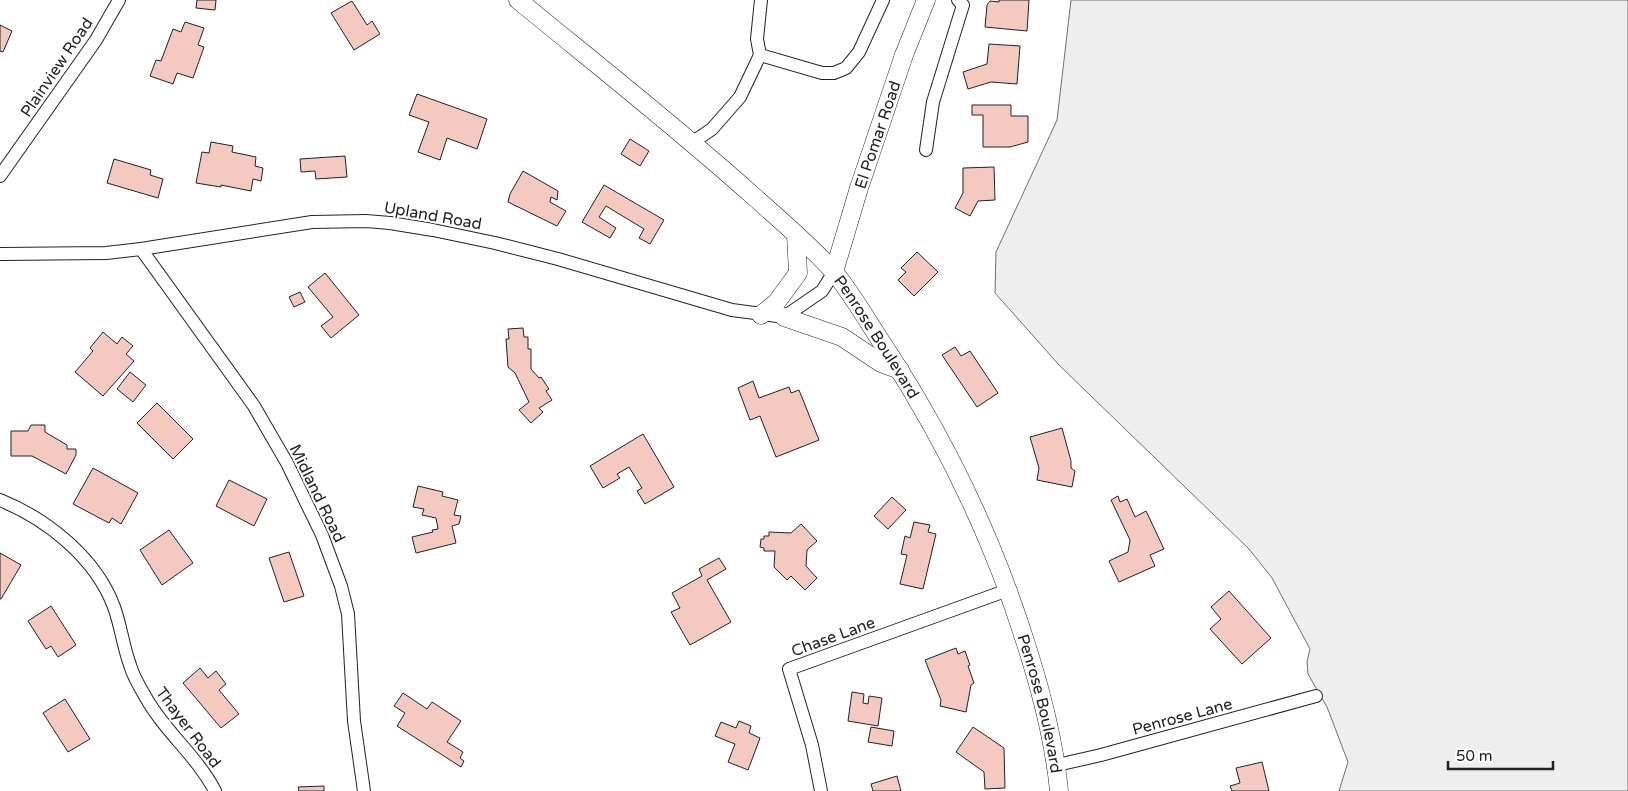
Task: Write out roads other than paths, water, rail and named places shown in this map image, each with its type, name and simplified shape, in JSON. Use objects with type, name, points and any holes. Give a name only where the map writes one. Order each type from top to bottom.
[{"type":"street","name":"Plainview Road","points":[[0,176],[96,40],[119,0]]},
{"type":"street","name":"Penrose Boulevard","points":[[518,0],[693,142],[834,272],[900,370],[958,473],[1008,590],[1037,678],[1057,765],[1059,791]]},
{"type":"street","points":[[693,142],[712,128],[740,97],[760,55],[757,39],[761,0]]},
{"type":"street","points":[[760,55],[822,73],[834,73],[846,68],[859,52],[883,0]]},
{"type":"street","name":"El Pomar Road","points":[[834,272],[859,188],[907,47],[926,0]]},
{"type":"street","points":[[926,150],[933,102],[963,5],[958,0]]},
{"type":"street","name":"Upland Road","points":[[0,254],[106,252],[141,249],[312,222],[342,220],[390,223],[504,245],[732,310],[784,317]]},
{"type":"street","points":[[761,315],[776,303],[798,273],[796,235]]},
{"type":"street","name":"Midland Road","points":[[141,249],[254,406],[287,463],[322,535],[339,578],[348,614],[354,721],[364,791]]},
{"type":"street","points":[[784,317],[822,291],[834,272]]},
{"type":"street","points":[[784,317],[842,337],[881,363],[900,370]]},
{"type":"street","name":"Thayer Road","points":[[0,500],[34,517],[58,534],[91,567],[114,605],[137,684],[151,707],[197,764],[215,791]]},
{"type":"street","name":"Chase Lane","points":[[821,791],[812,745],[789,669],[1008,590]]},
{"type":"street","name":"Penrose Lane","points":[[1057,765],[1110,753],[1316,696]]}]
